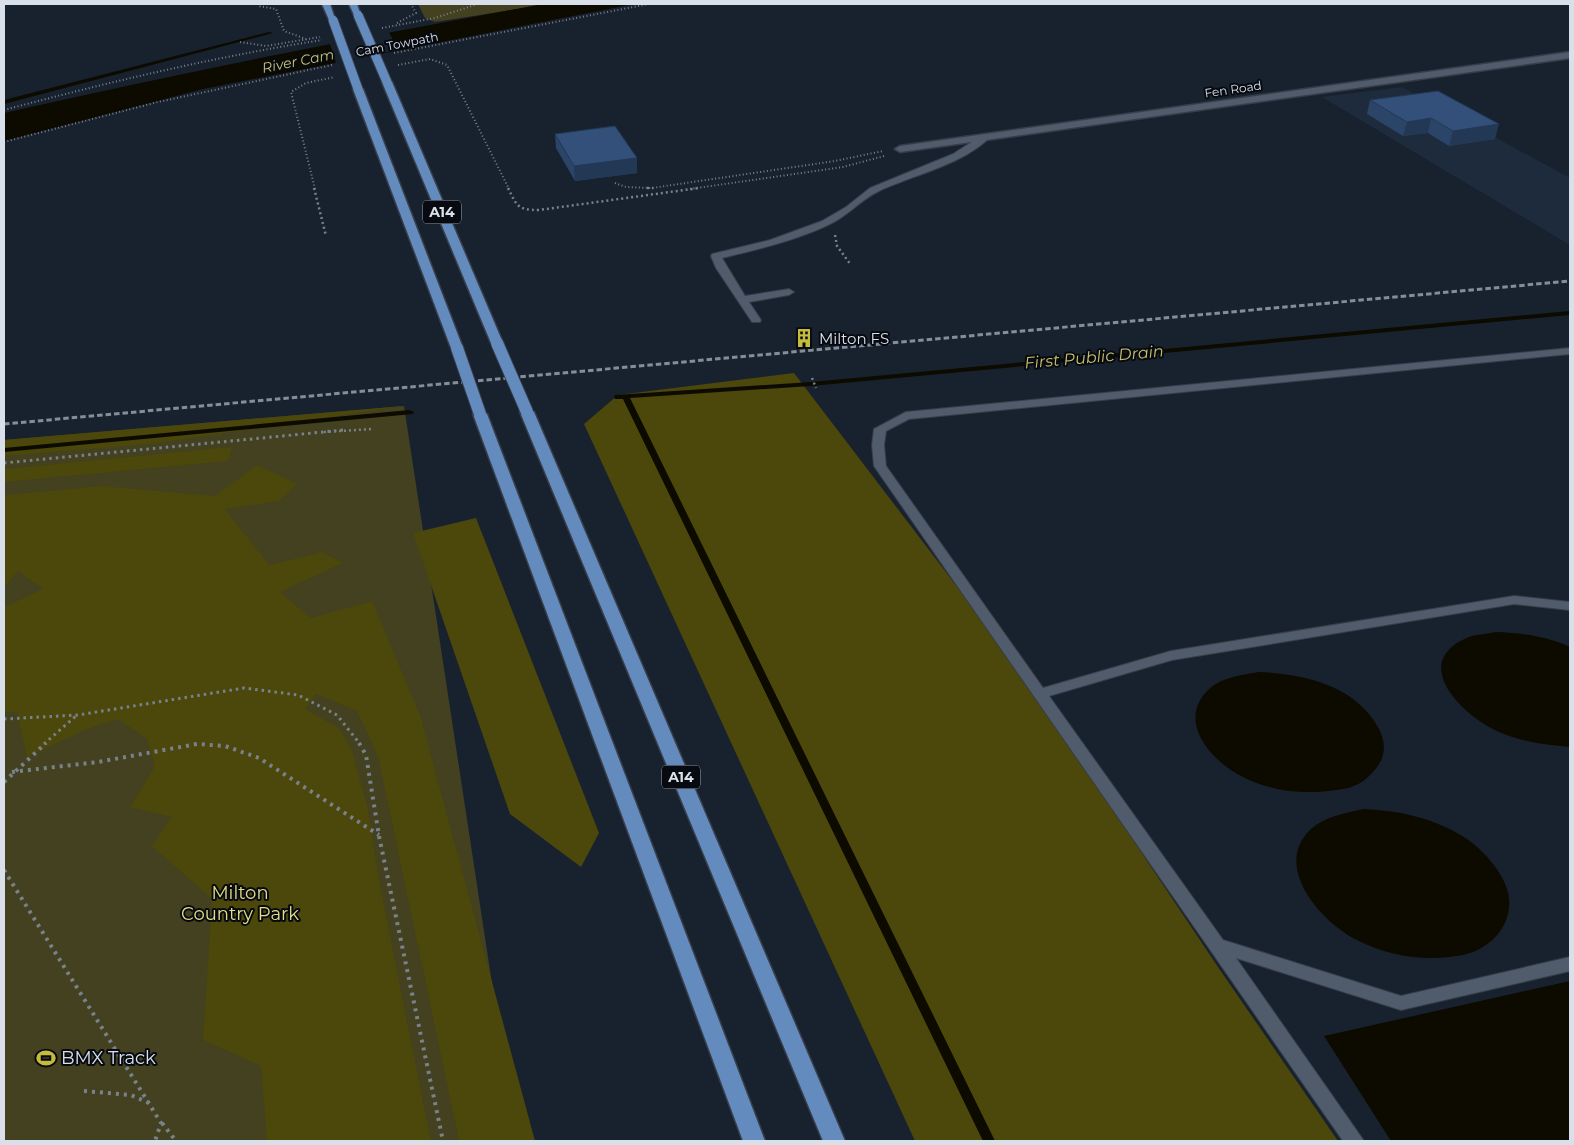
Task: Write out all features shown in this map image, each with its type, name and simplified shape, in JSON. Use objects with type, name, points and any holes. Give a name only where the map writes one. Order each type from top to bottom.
[{"type":"highway","name":"A14","points":[[326,4],[754,1141]]},
{"type":"highway","name":"A14","points":[[353,4],[834,1141]]},
{"type":"street","name":"Fen Road","points":[[900,150],[987,136],[1570,55]]},
{"type":"lane","points":[[756,320],[721,268],[716,256],[773,242],[825,223],[873,190],[956,156],[987,136]]},
{"type":"lane","points":[[742,300],[789,292]]},
{"type":"lane","points":[[1354,1141],[1219,946],[1039,694],[880,466],[878,445],[880,429],[906,416],[1570,351]]},
{"type":"lane","points":[[1039,694],[1180,654],[1514,600],[1570,606]]},
{"type":"lane","points":[[1219,946],[1401,1003],[1570,964]]},
{"type":"path","points":[[258,4],[258,6],[276,9],[284,30],[302,36],[311,42]]},
{"type":"path","points":[[379,28],[435,18],[478,4]]},
{"type":"path","name":"Cam Towpath","points":[[389,54],[649,4]]},
{"type":"path","points":[[4,110],[120,79],[244,52],[330,38]]},
{"type":"path","points":[[395,65],[433,59],[442,60],[447,65],[518,206],[525,210],[539,210],[827,169],[872,161],[900,150]]},
{"type":"path","points":[[4,142],[158,102],[333,65]]},
{"type":"path","points":[[326,236],[292,92],[298,86],[309,82],[338,76]]},
{"type":"path","points":[[615,183],[626,187],[652,188],[900,150]]},
{"type":"path","points":[[834,217],[837,246],[851,266]]},
{"type":"path","points":[[812,378],[816,388]]},
{"type":"path","points":[[4,463],[330,431],[372,429]]},
{"type":"path","points":[[4,719],[78,715],[244,688],[298,696],[337,715],[354,734],[366,756],[379,836],[443,1141]]},
{"type":"path","points":[[4,782],[12,772],[78,715]]},
{"type":"path","points":[[12,772],[98,762],[198,744],[225,746],[259,758],[379,836]]},
{"type":"path","points":[[4,870],[161,1123],[176,1141]]},
{"type":"path","points":[[84,1091],[131,1094],[149,1103]]},
{"type":"path","points":[[155,1141],[161,1123]]},
{"type":"shaded area","points":[[1402,87],[1570,178],[1570,245],[1322,97]]},
{"type":"green space","points":[[418,4],[550,4],[435,22],[425,18]]},
{"type":"green space","points":[[794,373],[1010,656],[1220,970],[1338,1141],[915,1141],[584,424],[618,395]]},
{"type":"green space","name":"Milton Country Park","points":[[404,406],[516,1141],[4,1141],[4,440]]},
{"type":"green space","points":[[404,406],[150,444],[4,456],[4,440]]},
{"type":"green space","points":[[232,447],[228,461],[4,482],[4,469]]},
{"type":"green space","points":[[257,465],[297,484],[279,501],[225,509],[269,565],[323,552],[343,563],[280,592],[311,618],[372,601],[420,715],[535,1141],[459,1141],[378,756],[357,711],[316,694],[305,709],[339,728],[351,747],[367,805],[379,880],[431,1141],[267,1141],[261,1066],[203,1040],[212,899],[152,846],[171,817],[130,807],[155,766],[147,739],[118,719],[87,729],[27,757],[17,712],[4,712],[4,607],[43,589],[18,571],[4,588],[4,495],[102,486],[215,496]]},
{"type":"green space","points":[[476,518],[599,833],[581,867],[510,814],[413,533]]},
{"type":"water","name":"River Cam","points":[[543,4],[634,4],[203,89],[4,141],[4,113],[138,83]]},
{"type":"water","points":[[1495,632],[1533,636],[1552,640],[1570,647],[1570,747],[1534,742],[1499,732],[1470,714],[1457,702],[1447,688],[1442,674],[1442,660],[1451,648],[1469,637]]},
{"type":"water","points":[[1259,672],[1311,679],[1343,692],[1357,702],[1369,714],[1383,738],[1383,756],[1372,773],[1364,781],[1349,788],[1317,792],[1292,791],[1267,786],[1243,777],[1220,761],[1210,751],[1197,727],[1196,714],[1199,701],[1209,689],[1220,682],[1232,677]]},
{"type":"water","points":[[1364,809],[1404,814],[1430,821],[1467,839],[1485,855],[1496,868],[1504,882],[1509,900],[1509,912],[1505,922],[1493,940],[1474,952],[1463,955],[1422,958],[1382,951],[1357,940],[1329,921],[1306,892],[1299,876],[1296,860],[1300,844],[1311,829],[1323,821]]},
{"type":"water","points":[[1570,981],[1570,1141],[1391,1141],[1324,1036]]},
{"type":"pier","points":[[389,32],[398,50],[336,63],[330,44]]},
{"type":"building","points":[[1438,91],[1499,124],[1453,131],[1431,118],[1407,122],[1370,100]]},
{"type":"building","points":[[615,126],[637,158],[574,166],[555,134]]},
{"type":"waterway","points":[[4,102],[271,33]]},
{"type":"waterway","name":"First Public Drain","points":[[625,397],[811,384],[1570,313]]},
{"type":"waterway","name":"First Public Drain","points":[[618,397],[625,397]]},
{"type":"waterway","points":[[625,397],[989,1141]]},
{"type":"waterway","points":[[4,450],[410,412]]},
{"type":"railway","points":[[4,424],[1570,281]]},
{"type":"place","name":"Milton FS","points":[[804,338]]},
{"type":"place","name":"BMX Track","points":[[46,1058]]}]
